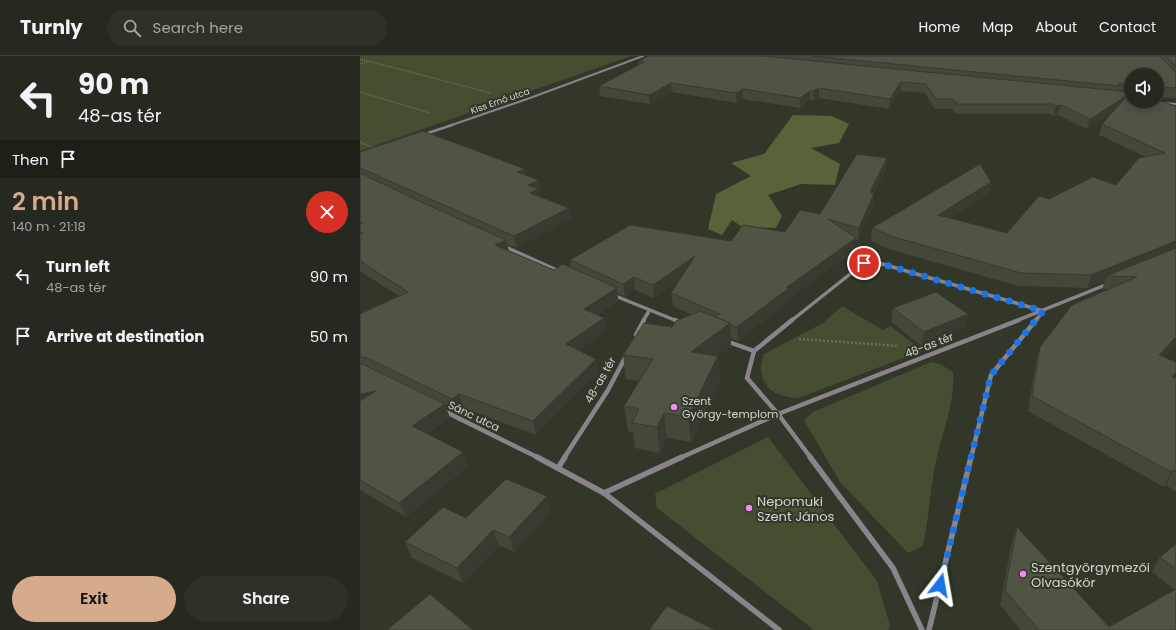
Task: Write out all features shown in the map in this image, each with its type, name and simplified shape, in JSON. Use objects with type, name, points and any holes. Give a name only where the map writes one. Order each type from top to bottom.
[{"type":"street","name":"Kiss Ernő utca","points":[[423,135],[530,98],[643,56]]},
{"type":"street","points":[[1164,103],[1176,104]]},
{"type":"street","points":[[501,245],[564,273]]},
{"type":"street","points":[[922,630],[893,568],[778,414],[747,378],[754,351],[864,263],[872,261],[1043,311],[991,375],[929,630]]},
{"type":"street","name":"48-as tér","points":[[604,493],[778,414],[1043,311],[1113,282]]},
{"type":"street","points":[[607,292],[649,311],[684,324]]},
{"type":"street","points":[[635,337],[649,311]]},
{"type":"street","points":[[719,338],[754,351]]},
{"type":"street","name":"48-as tér","points":[[558,468],[608,390],[628,350]]},
{"type":"street","name":"Sánc utca","points":[[439,409],[558,468]]},
{"type":"street","points":[[558,468],[604,493],[779,630]]},
{"type":"path","points":[[360,60],[497,94]]},
{"type":"path","points":[[360,64],[369,62]]},
{"type":"path","points":[[360,92],[434,114]]},
{"type":"path","points":[[360,142],[378,150]]},
{"type":"path","points":[[772,337],[902,346]]},
{"type":"green space","points":[[360,56],[631,56],[360,151]]},
{"type":"green space","points":[[793,115],[832,116],[849,124],[839,143],[811,148],[840,164],[835,185],[801,184],[768,195],[782,216],[776,228],[742,227],[732,220],[722,235],[708,229],[716,194],[751,176],[731,163],[764,154]]},
{"type":"green space","points":[[842,306],[883,330],[891,326],[922,351],[798,398],[784,396],[773,392],[762,377],[761,364],[764,354],[823,323]]},
{"type":"green space","points":[[931,362],[940,364],[953,372],[951,405],[936,461],[923,546],[908,553],[840,482],[804,420],[813,412]]},
{"type":"green space","points":[[768,437],[877,581],[890,626],[888,630],[814,630],[657,508],[655,494]]},
{"type":"building","points":[[648,56],[763,56],[1124,91],[1124,98],[1090,119],[1061,105],[957,104],[953,99],[936,99],[926,84],[901,82],[890,99],[819,88],[810,91],[800,98],[743,89],[736,93],[671,83],[649,95],[599,86],[644,62],[638,62]]},
{"type":"building","points":[[812,56],[1160,56],[1176,73],[1176,88],[1164,87],[1164,68],[1124,68],[1124,84],[1119,84],[1119,86]]},
{"type":"building","points":[[1167,56],[1176,56],[1176,67]]},
{"type":"building","points":[[1124,99],[1124,108],[1164,108],[1164,102],[1176,106],[1176,241],[1091,275],[1021,273],[894,237],[872,228],[980,164],[991,182],[938,215],[1007,233],[1039,196],[1049,199],[1093,177],[1116,185],[1139,158],[1165,153],[1102,124]]},
{"type":"building","points":[[423,131],[525,169],[517,172],[539,180],[528,185],[538,189],[530,193],[569,208],[514,236],[360,168],[360,152]]},
{"type":"building","points":[[857,154],[887,158],[870,192],[874,193],[859,228],[828,219],[856,238],[787,287],[789,288],[737,327],[714,316],[720,314],[671,293],[695,256],[653,285],[634,277],[623,284],[570,260],[630,225],[731,241],[743,225],[785,232],[800,210],[820,214]]},
{"type":"building","points":[[360,173],[506,240],[495,245],[554,270],[563,264],[617,288],[584,309],[604,318],[566,344],[596,359],[533,421],[459,394],[452,399],[365,357],[360,357],[360,314],[408,292],[360,261],[360,234],[363,233],[360,231],[360,224],[363,223],[360,222]]},
{"type":"building","points":[[1176,248],[1176,337],[1159,355],[1176,362],[1176,372],[1172,377],[1176,378],[1176,472],[1173,470],[1171,472],[1032,396],[1040,347],[1072,305],[1137,277],[1106,276]]},
{"type":"building","points":[[936,292],[968,314],[924,332],[893,308]]},
{"type":"building","points":[[700,311],[730,323],[691,352],[718,356],[688,417],[664,413],[657,427],[632,423],[639,409],[624,406],[653,359],[623,355],[644,323],[672,327],[676,321]]},
{"type":"building","points":[[360,364],[445,404],[412,426],[463,452],[399,503],[360,480],[360,401],[376,391],[360,394]]},
{"type":"building","points":[[506,479],[547,496],[509,537],[493,530],[457,568],[405,542],[443,507],[466,518]]},
{"type":"building","points":[[1017,527],[1109,627],[1176,589],[1176,630],[1039,630],[1005,590]]},
{"type":"building","points":[[1176,544],[1176,569],[1160,557]]},
{"type":"building","points":[[430,594],[473,630],[387,630]]},
{"type":"building","points":[[667,606],[715,630],[649,630]]},
{"type":"place","name":"Szent György-templom","points":[[674,407]]},
{"type":"place","name":"Nepomuki Szent János","points":[[749,508]]},
{"type":"place","name":"Szentgyörgymezői Olvasókör","points":[[1023,574]]},
{"type":"route","points":[[864,263],[872,261],[1043,311],[991,375],[940,585]]}]
